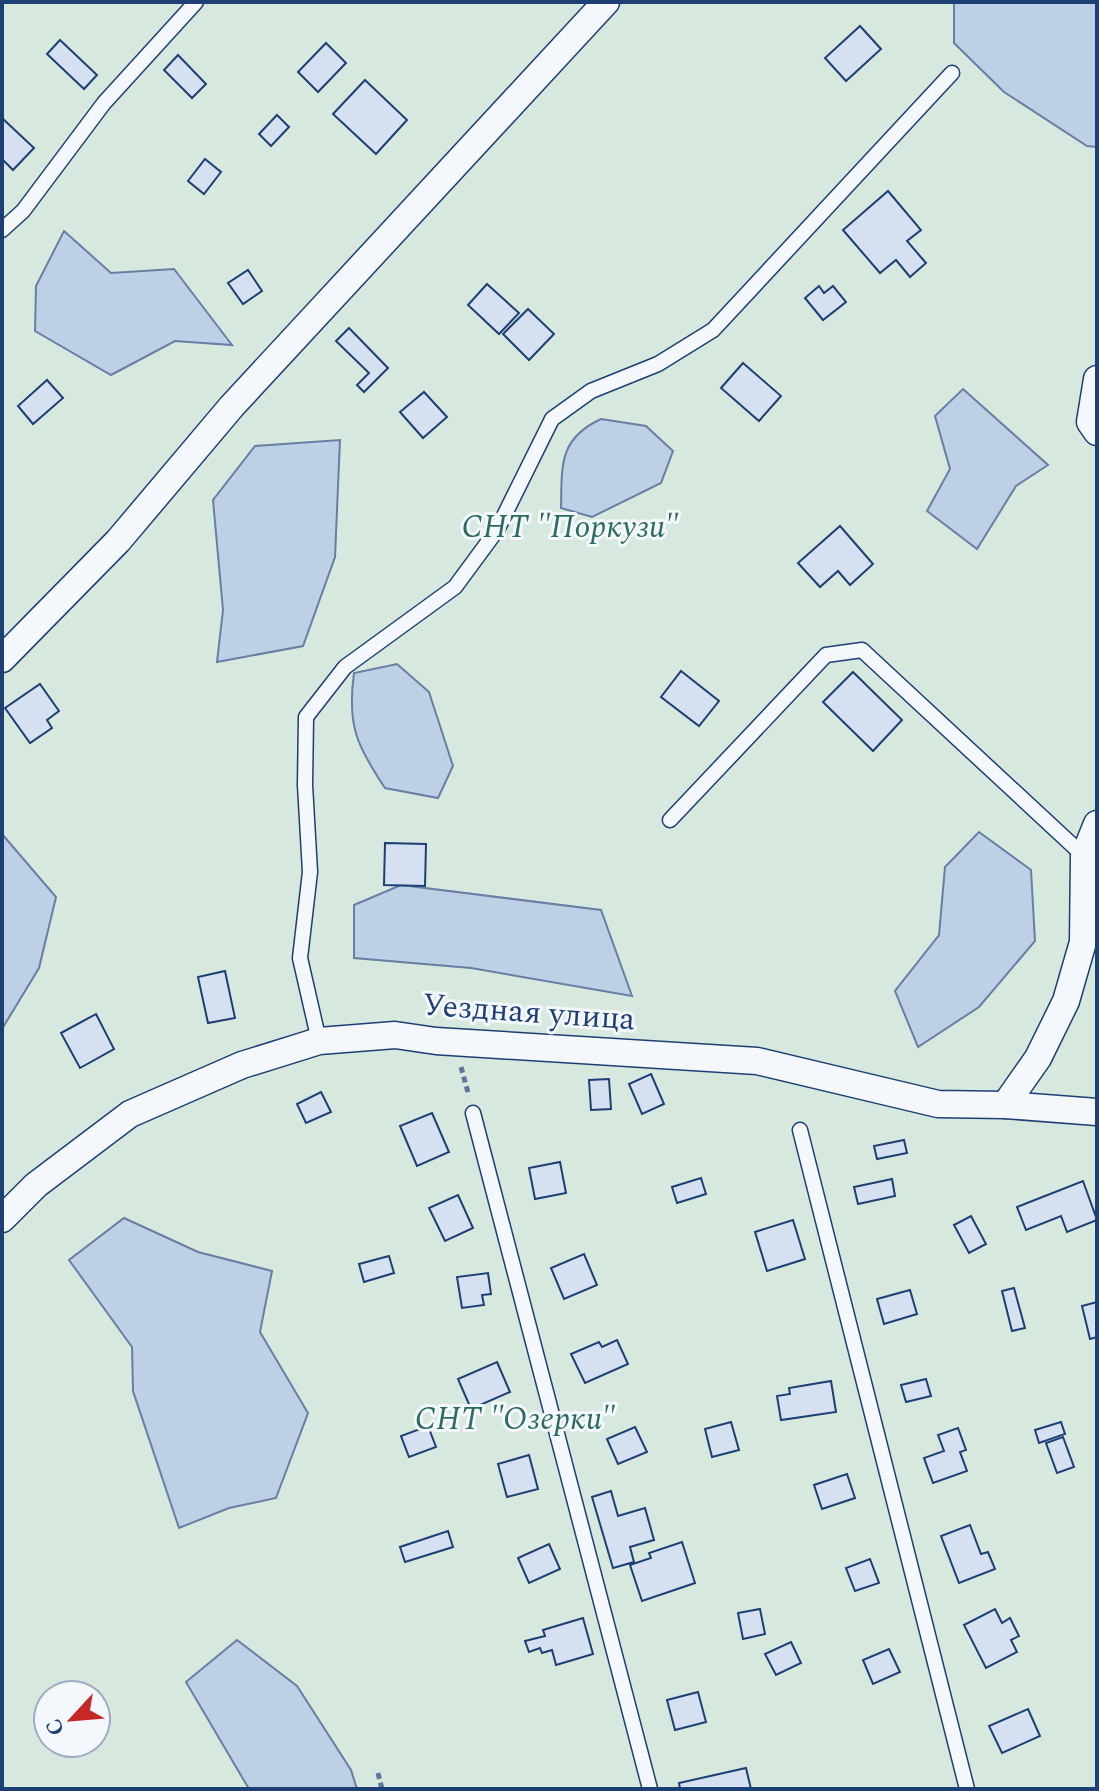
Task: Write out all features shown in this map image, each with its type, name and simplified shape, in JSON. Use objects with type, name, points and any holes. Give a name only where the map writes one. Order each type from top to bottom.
[{"type":"street","points":[[2,659],[118,541],[232,406],[606,2]]},
{"type":"street","points":[[1097,379],[1090,422],[1097,432]]},
{"type":"street","points":[[1005,1105],[1038,1058],[1066,1001],[1083,942],[1084,856],[1097,824]]},
{"type":"street","name":"Уездная улица","points":[[2,1219],[36,1185],[130,1114],[242,1065],[319,1041],[395,1035],[454,1042],[757,1061],[938,1104],[1097,1112]]},
{"type":"lane","points":[[2,230],[23,211],[104,103],[196,2]]},
{"type":"lane","points":[[319,1041],[300,958],[310,872],[305,785],[306,717],[345,667],[455,587],[497,530],[552,419],[591,391],[658,364],[713,330],[952,73]]},
{"type":"lane","points":[[670,820],[826,655],[862,650],[1084,856]]},
{"type":"lane","points":[[473,1113],[650,1789]]},
{"type":"lane","points":[[800,1130],[967,1789]]},
{"type":"path","points":[[454,1042],[473,1113]]},
{"type":"path","points":[[378,1773],[382,1789]]},
{"type":"green space","name":"СНТ \"Поркузи\"","points":[[2,2],[1097,2],[1097,1789],[2,1789]]},
{"type":"water","points":[[954,2],[1097,2],[1097,147],[1087,146],[1004,92],[954,43]]},
{"type":"water","points":[[64,231],[111,273],[174,269],[232,345],[175,341],[111,375],[35,331],[36,286]]},
{"type":"water","points":[[963,389],[1048,465],[1016,486],[977,549],[927,511],[950,469],[935,416]]},
{"type":"water","points":[[601,419],[646,426],[673,451],[661,483],[592,517],[561,508],[563,467],[565,455],[577,435]]},
{"type":"water","points":[[340,440],[335,557],[303,646],[217,662],[223,610],[213,500],[255,446]]},
{"type":"water","points":[[397,664],[429,692],[453,766],[438,798],[385,788],[356,734],[352,706],[354,673]]},
{"type":"water","points":[[979,832],[1031,870],[1035,941],[979,1007],[918,1047],[895,991],[939,935],[945,867]]},
{"type":"water","points":[[2,834],[56,897],[39,968],[2,1029]]},
{"type":"water","points":[[401,885],[601,910],[632,996],[471,968],[354,958],[354,905]]},
{"type":"water","points":[[124,1218],[198,1252],[272,1271],[260,1332],[308,1413],[276,1498],[229,1508],[179,1528],[133,1391],[132,1347],[69,1260]]},
{"type":"water","points":[[237,1640],[297,1686],[351,1770],[357,1789],[249,1789],[186,1682]]},
{"type":"building","points":[[860,26],[881,49],[846,81],[825,58]]},
{"type":"building","points":[[60,40],[97,75],[84,89],[47,54]]},
{"type":"building","points":[[326,43],[346,63],[318,92],[298,72]]},
{"type":"building","points":[[178,55],[206,84],[192,98],[164,70]]},
{"type":"building","points":[[365,80],[407,120],[376,154],[333,114]]},
{"type":"building","points":[[277,115],[289,127],[271,146],[259,134]]},
{"type":"building","points":[[2,118],[34,148],[13,170],[2,159]]},
{"type":"building","points":[[205,159],[221,172],[204,194],[188,181]]},
{"type":"building","points":[[888,191],[921,230],[907,241],[926,263],[910,277],[896,260],[880,273],[843,230]]},
{"type":"building","points":[[248,270],[262,291],[243,304],[228,283]]},
{"type":"building","points":[[487,284],[519,313],[499,334],[468,305]]},
{"type":"building","points":[[819,286],[824,293],[833,286],[846,302],[823,320],[805,298]]},
{"type":"building","points":[[528,309],[554,334],[529,360],[503,334]]},
{"type":"building","points":[[349,328],[388,368],[364,392],[357,385],[369,373],[336,341]]},
{"type":"building","points":[[743,363],[781,396],[759,421],[721,388]]},
{"type":"building","points":[[47,380],[63,398],[33,424],[18,406]]},
{"type":"building","points":[[424,392],[447,417],[423,438],[400,412]]},
{"type":"building","points":[[840,526],[873,564],[850,585],[838,571],[820,587],[798,563]]},
{"type":"building","points":[[681,671],[719,701],[699,726],[661,697]]},
{"type":"building","points":[[853,672],[902,720],[873,751],[823,702]]},
{"type":"building","points":[[40,684],[59,711],[47,720],[52,728],[30,743],[5,708]]},
{"type":"building","points":[[385,843],[426,844],[425,886],[384,885]]},
{"type":"building","points":[[225,971],[235,1018],[208,1023],[198,977]]},
{"type":"building","points":[[96,1014],[114,1049],[80,1068],[61,1033]]},
{"type":"building","points":[[651,1074],[664,1104],[642,1114],[629,1084]]},
{"type":"building","points":[[609,1079],[611,1109],[591,1110],[589,1080]]},
{"type":"building","points":[[321,1092],[331,1112],[306,1123],[297,1104]]},
{"type":"building","points":[[432,1113],[449,1152],[417,1166],[400,1126]]},
{"type":"building","points":[[904,1140],[907,1153],[877,1159],[874,1146]]},
{"type":"building","points":[[560,1162],[566,1193],[535,1199],[529,1168]]},
{"type":"building","points":[[701,1178],[706,1194],[677,1203],[672,1187]]},
{"type":"building","points":[[892,1179],[895,1196],[858,1204],[854,1187]]},
{"type":"building","points":[[1083,1181],[1097,1220],[1067,1232],[1061,1216],[1026,1230],[1017,1207]]},
{"type":"building","points":[[458,1195],[473,1228],[445,1241],[429,1208]]},
{"type":"building","points":[[971,1216],[986,1244],[969,1253],[954,1225]]},
{"type":"building","points":[[793,1220],[805,1259],[767,1271],[755,1232]]},
{"type":"building","points":[[584,1254],[597,1285],[564,1299],[551,1268]]},
{"type":"building","points":[[389,1256],[394,1273],[364,1282],[359,1264]]},
{"type":"building","points":[[488,1273],[491,1294],[482,1295],[484,1305],[462,1308],[457,1277]]},
{"type":"building","points":[[1014,1288],[1025,1328],[1012,1331],[1002,1291]]},
{"type":"building","points":[[910,1290],[917,1314],[884,1324],[877,1299]]},
{"type":"building","points":[[1097,1302],[1097,1337],[1090,1339],[1082,1306]]},
{"type":"building","points":[[617,1340],[628,1364],[585,1383],[571,1354],[599,1342],[602,1347]]},
{"type":"building","points":[[497,1362],[510,1392],[471,1409],[458,1379]]},
{"type":"building","points":[[926,1379],[931,1396],[906,1402],[901,1385]]},
{"type":"building","points":[[831,1381],[836,1412],[781,1420],[777,1396],[790,1394],[789,1388]]},
{"type":"building","points":[[731,1422],[739,1450],[712,1457],[705,1429]]},
{"type":"building","points":[[1061,1422],[1065,1434],[1039,1443],[1035,1430]]},
{"type":"building","points":[[428,1426],[436,1447],[409,1457],[401,1436]]},
{"type":"building","points":[[635,1427],[647,1452],[618,1464],[607,1439]]},
{"type":"building","points":[[958,1428],[966,1450],[960,1452],[967,1471],[933,1483],[924,1458],[944,1451],[938,1435]]},
{"type":"building","points":[[1063,1437],[1074,1467],[1057,1473],[1046,1443]]},
{"type":"building","points":[[529,1455],[538,1489],[507,1497],[498,1464]]},
{"type":"building","points":[[847,1474],[855,1498],[822,1509],[814,1485]]},
{"type":"building","points":[[611,1491],[618,1516],[645,1508],[654,1540],[630,1547],[634,1562],[613,1568],[592,1497]]},
{"type":"building","points":[[970,1525],[981,1554],[988,1552],[995,1569],[959,1583],[941,1536]]},
{"type":"building","points":[[448,1531],[453,1547],[405,1562],[400,1547]]},
{"type":"building","points":[[682,1542],[695,1583],[642,1601],[630,1565],[651,1558],[649,1553]]},
{"type":"building","points":[[549,1544],[560,1569],[529,1583],[518,1558]]},
{"type":"building","points":[[870,1559],[879,1583],[855,1591],[846,1568]]},
{"type":"building","points":[[760,1609],[765,1634],[743,1639],[738,1613]]},
{"type":"building","points":[[995,1609],[1002,1623],[1010,1618],[1019,1636],[1011,1640],[1017,1652],[986,1668],[964,1625]]},
{"type":"building","points":[[583,1618],[593,1654],[556,1665],[552,1650],[542,1653],[540,1648],[529,1652],[525,1641],[545,1636],[543,1630]]},
{"type":"building","points":[[791,1642],[801,1663],[776,1675],[765,1654]]},
{"type":"building","points":[[889,1649],[900,1672],[873,1684],[863,1660]]},
{"type":"building","points":[[698,1692],[706,1722],[675,1730],[667,1700]]},
{"type":"building","points":[[1028,1709],[1040,1736],[1002,1753],[989,1726]]},
{"type":"building","points":[[746,1768],[751,1789],[680,1789],[679,1783]]},
{"type":"park label","name":"СНТ \"Озерки\"","points":[[515,1418]]}]
